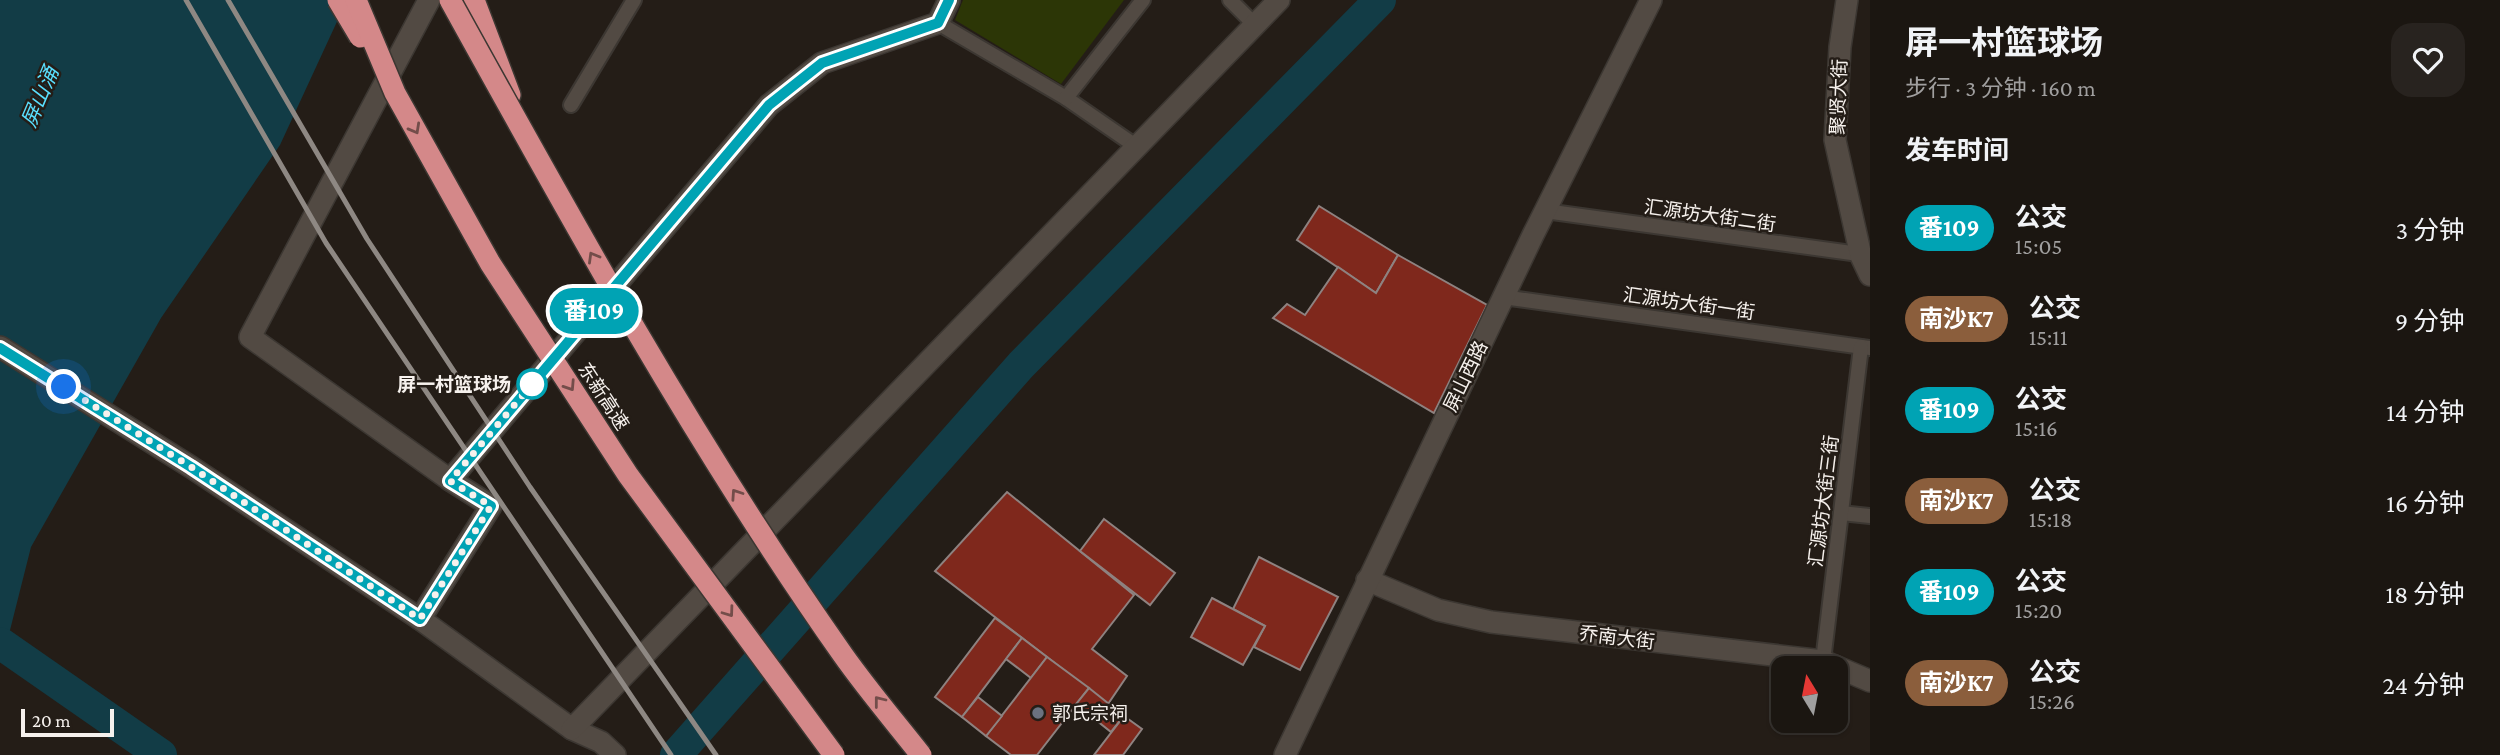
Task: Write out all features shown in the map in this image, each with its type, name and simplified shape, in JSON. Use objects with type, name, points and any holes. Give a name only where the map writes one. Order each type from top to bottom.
[{"type":"highway","points":[[338,0],[395,93]]},
{"type":"highway","name":"东新高速","points":[[356,0],[395,93],[490,263],[628,475],[834,755]]},
{"type":"highway","points":[[450,0],[526,140],[695,432],[844,656],[921,755]]},
{"type":"highway","points":[[474,0],[526,140]]},
{"type":"street","points":[[420,619],[491,506],[450,481],[250,337],[429,0]]},
{"type":"street","points":[[450,481],[769,105],[822,63],[938,23],[949,0]]},
{"type":"street","points":[[572,729],[1279,0]]},
{"type":"street","name":"屏山西路","points":[[1285,755],[1503,297],[1651,0]]},
{"type":"street","name":"聚贤大街","points":[[1847,0],[1839,47],[1835,140],[1867,262]]},
{"type":"street","points":[[0,347],[191,467],[420,619],[572,729],[608,749]]},
{"type":"street","name":"乔南大街","points":[[1367,580],[1438,610],[1491,622],[1780,656]]},
{"type":"street","name":"乔南大街","points":[[1848,672],[1870,681]]},
{"type":"lane","points":[[571,105],[634,0]]},
{"type":"lane","points":[[1066,98],[1143,0]]},
{"type":"lane","points":[[1230,0],[1255,25]]},
{"type":"lane","points":[[938,23],[1066,98],[1137,147]]},
{"type":"lane","name":"汇源坊大街二街","points":[[1545,211],[1867,262]]},
{"type":"lane","name":"汇源坊大街一街","points":[[1503,297],[1865,348]]},
{"type":"lane","name":"汇源坊大街三街","points":[[1824,656],[1865,348]]},
{"type":"lane","points":[[1841,513],[1870,516]]},
{"type":"green space","points":[[963,0],[1124,0],[1061,84],[955,20]]},
{"type":"water","name":"屏山涌","points":[[0,0],[347,0],[280,145],[161,318],[31,547],[6,646],[0,649]]},
{"type":"building","points":[[1319,206],[1398,255],[1376,293],[1297,240]]},
{"type":"building","points":[[1398,255],[1487,305],[1434,413],[1273,318],[1287,304],[1305,315],[1338,267],[1376,293]]},
{"type":"building","points":[[1007,492],[1134,595],[1092,649],[1127,676],[1108,704],[935,571]]},
{"type":"building","points":[[1104,519],[1175,573],[1150,605],[1080,551]]},
{"type":"building","points":[[1259,557],[1338,597],[1300,670],[1254,647],[1265,626],[1233,609]]},
{"type":"building","points":[[1212,598],[1265,626],[1243,665],[1191,637]]},
{"type":"building","points":[[995,618],[1022,638],[962,717],[935,697]]},
{"type":"building","points":[[1022,638],[1047,657],[1031,678],[1006,659]]},
{"type":"building","points":[[1047,657],[1089,688],[1037,755],[1011,755],[986,736]]},
{"type":"building","points":[[1089,688],[1124,716],[1111,732],[1076,704]]},
{"type":"building","points":[[978,697],[1002,716],[986,736],[962,717]]},
{"type":"building","points":[[1124,716],[1142,729],[1123,755],[1094,755]]},
{"type":"waterway","points":[[676,755],[1021,365],[1380,0]]},
{"type":"waterway","points":[[0,643],[161,755]]},
{"type":"railway","points":[[186,0],[326,243],[671,755]]},
{"type":"railway","points":[[228,0],[367,239],[530,487],[716,755]]},
{"type":"bus line","name":"番109","points":[[0,348],[191,467],[420,619],[491,506],[450,481],[769,105],[822,63],[938,23],[949,0]]},
{"type":"place","name":"屏一村篮球场","points":[[532,384]]},
{"type":"place","name":"郭氏宗祠","points":[[1038,713]]},
{"type":"route","points":[[64,387],[191,467],[420,619],[491,506],[450,481],[539,376],[532,384]]}]
